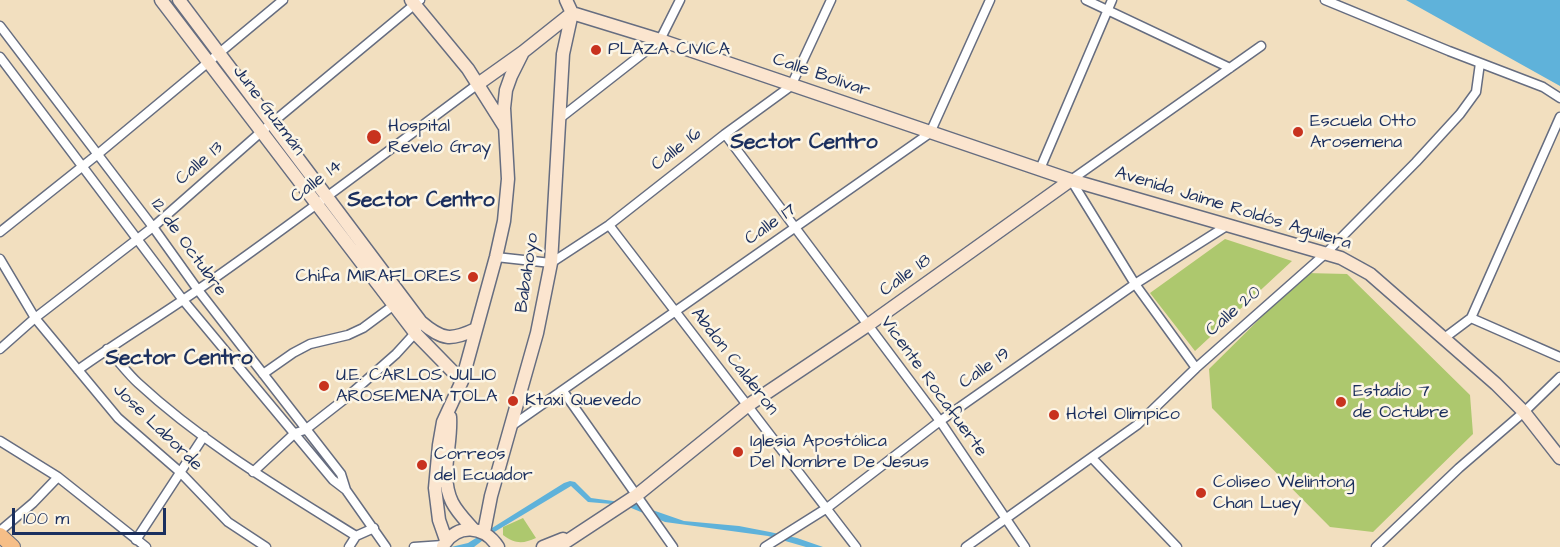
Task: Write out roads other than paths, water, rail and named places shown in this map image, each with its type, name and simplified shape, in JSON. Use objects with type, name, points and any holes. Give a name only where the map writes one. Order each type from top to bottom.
[{"type":"main road","name":"June Guzmán","points":[[161,0],[394,305],[419,328],[434,333],[452,338],[476,329]]},
{"type":"main road","name":"June Guzmán","points":[[179,0],[327,196],[419,328],[462,381]]},
{"type":"main road","points":[[566,0],[572,13]]},
{"type":"main road","points":[[415,1],[468,69],[504,127]]},
{"type":"main road","name":"Calle Bolivar","points":[[572,13],[660,40],[1071,180]]},
{"type":"main road","name":"Calle 14","points":[[478,84],[572,13]]},
{"type":"main road","name":"Babahoyo","points":[[487,537],[491,496],[537,333],[551,263],[563,54],[572,13]]},
{"type":"main road","points":[[444,544],[439,520],[435,476],[443,422],[462,381],[496,256],[507,196],[508,163],[504,127],[506,90],[523,52]]},
{"type":"main road","name":"Avenida Jaime Roldós Aguilera","points":[[1071,180],[1341,258],[1370,274],[1496,384],[1524,412],[1560,458]]},
{"type":"main road","name":"Calle 18","points":[[558,547],[637,495],[747,406],[868,325],[1071,180]]},
{"type":"main road","points":[[449,410],[446,468],[447,486],[453,505],[487,537],[504,547]]},
{"type":"main road","points":[[444,544],[454,534],[463,530],[487,537]]},
{"type":"main road","points":[[0,536],[13,547]]},
{"type":"main road","name":"Calle 18","points":[[543,547],[573,536]]},
{"type":"street","points":[[0,232],[98,154],[283,0]]},
{"type":"street","points":[[559,119],[660,40],[680,0]]},
{"type":"street","name":"Calle 16","points":[[551,263],[609,225],[725,134],[791,86],[831,0]]},
{"type":"street","points":[[930,133],[990,0]]},
{"type":"street","points":[[1086,0],[1230,68]]},
{"type":"street","points":[[1040,169],[1112,0]]},
{"type":"street","points":[[1325,0],[1543,87],[1560,98]]},
{"type":"street","name":"Calle 13","points":[[0,349],[35,318],[153,227],[415,1]]},
{"type":"street","name":"12 de Octubre","points":[[0,26],[153,227],[198,290],[340,474],[346,490],[386,547]]},
{"type":"street","name":"Calle 18","points":[[1071,180],[1262,46]]},
{"type":"street","name":"12 de Octubre","points":[[0,57],[183,300],[333,480],[346,490]]},
{"type":"street","name":"Calle 20","points":[[966,547],[1137,425],[1196,368],[1325,254],[1460,114],[1476,92],[1480,63]]},
{"type":"street","name":"Calle 14","points":[[78,370],[198,290],[478,84]]},
{"type":"street","points":[[1443,339],[1471,318],[1560,117]]},
{"type":"street","name":"Calle 17","points":[[510,427],[930,133]]},
{"type":"street","name":"Vicente Rocafuerte","points":[[725,134],[940,421],[1025,547]]},
{"type":"street","points":[[1071,180],[1135,284],[1196,368]]},
{"type":"street","name":"Calle 19","points":[[765,547],[827,508],[940,421],[1135,284],[1228,224]]},
{"type":"street","name":"Abdon Calderon","points":[[609,225],[856,547]]},
{"type":"street","points":[[496,256],[551,263]]},
{"type":"street","name":"Jose Laborde","points":[[0,259],[35,318],[118,418],[180,472],[228,522],[266,547]]},
{"type":"street","points":[[262,374],[310,344],[348,335],[363,328],[394,305]]},
{"type":"street","points":[[1471,318],[1560,357]]},
{"type":"street","points":[[254,472],[295,433],[305,430],[346,398],[396,354],[419,328]]},
{"type":"street","points":[[107,349],[137,382],[177,417],[254,472],[356,536]]},
{"type":"street","points":[[1376,547],[1560,377]]},
{"type":"street","points":[[563,391],[673,547]]},
{"type":"street","points":[[136,540],[204,436]]},
{"type":"street","points":[[0,441],[58,477],[146,547]]},
{"type":"street","points":[[1092,458],[1174,546]]},
{"type":"street","points":[[0,531],[33,503],[58,477]]},
{"type":"street","points":[[349,547],[356,536],[374,528]]},
{"type":"street","points":[[414,547],[444,544]]},
{"type":"water","points":[[1406,0],[1560,0],[1560,86]]},
{"type":"water","points":[[570,481],[575,482],[591,498],[635,504],[684,521],[739,526],[770,532],[823,547],[806,547],[768,536],[665,522],[624,505],[588,502],[571,486],[491,534],[474,547],[451,547],[468,543]]},
{"type":"place","name":"PLAZA CIVICA","points":[[596,50]]},
{"type":"place","name":"Escuela Otto Arosemena","points":[[1298,132]]},
{"type":"place","name":"Hospital Revelo Gray","points":[[374,137]]},
{"type":"place","name":"Chifa MIRAFLORES","points":[[473,277]]},
{"type":"place","name":"U.E. CARLOS JULIO AROSEMENA TOLA","points":[[324,386]]},
{"type":"place","name":"Ktaxi Quevedo","points":[[513,401]]},
{"type":"place","name":"Estadio 7 de Octubre","points":[[1341,402]]},
{"type":"place","name":"Hotel Olímpico","points":[[1054,415]]},
{"type":"place","name":"Iglesia Apostólica Del Nombre De Jesus","points":[[738,452]]},
{"type":"place","name":"Correos del Ecuador","points":[[422,465]]},
{"type":"place","name":"Coliseo Welintong Chan Luey","points":[[1201,493]]},
{"type":"district","name":"Sector Centro","points":[[804,144]]},
{"type":"district","name":"Sector Centro","points":[[421,202]]},
{"type":"district","name":"Sector Centro","points":[[179,360]]}]
